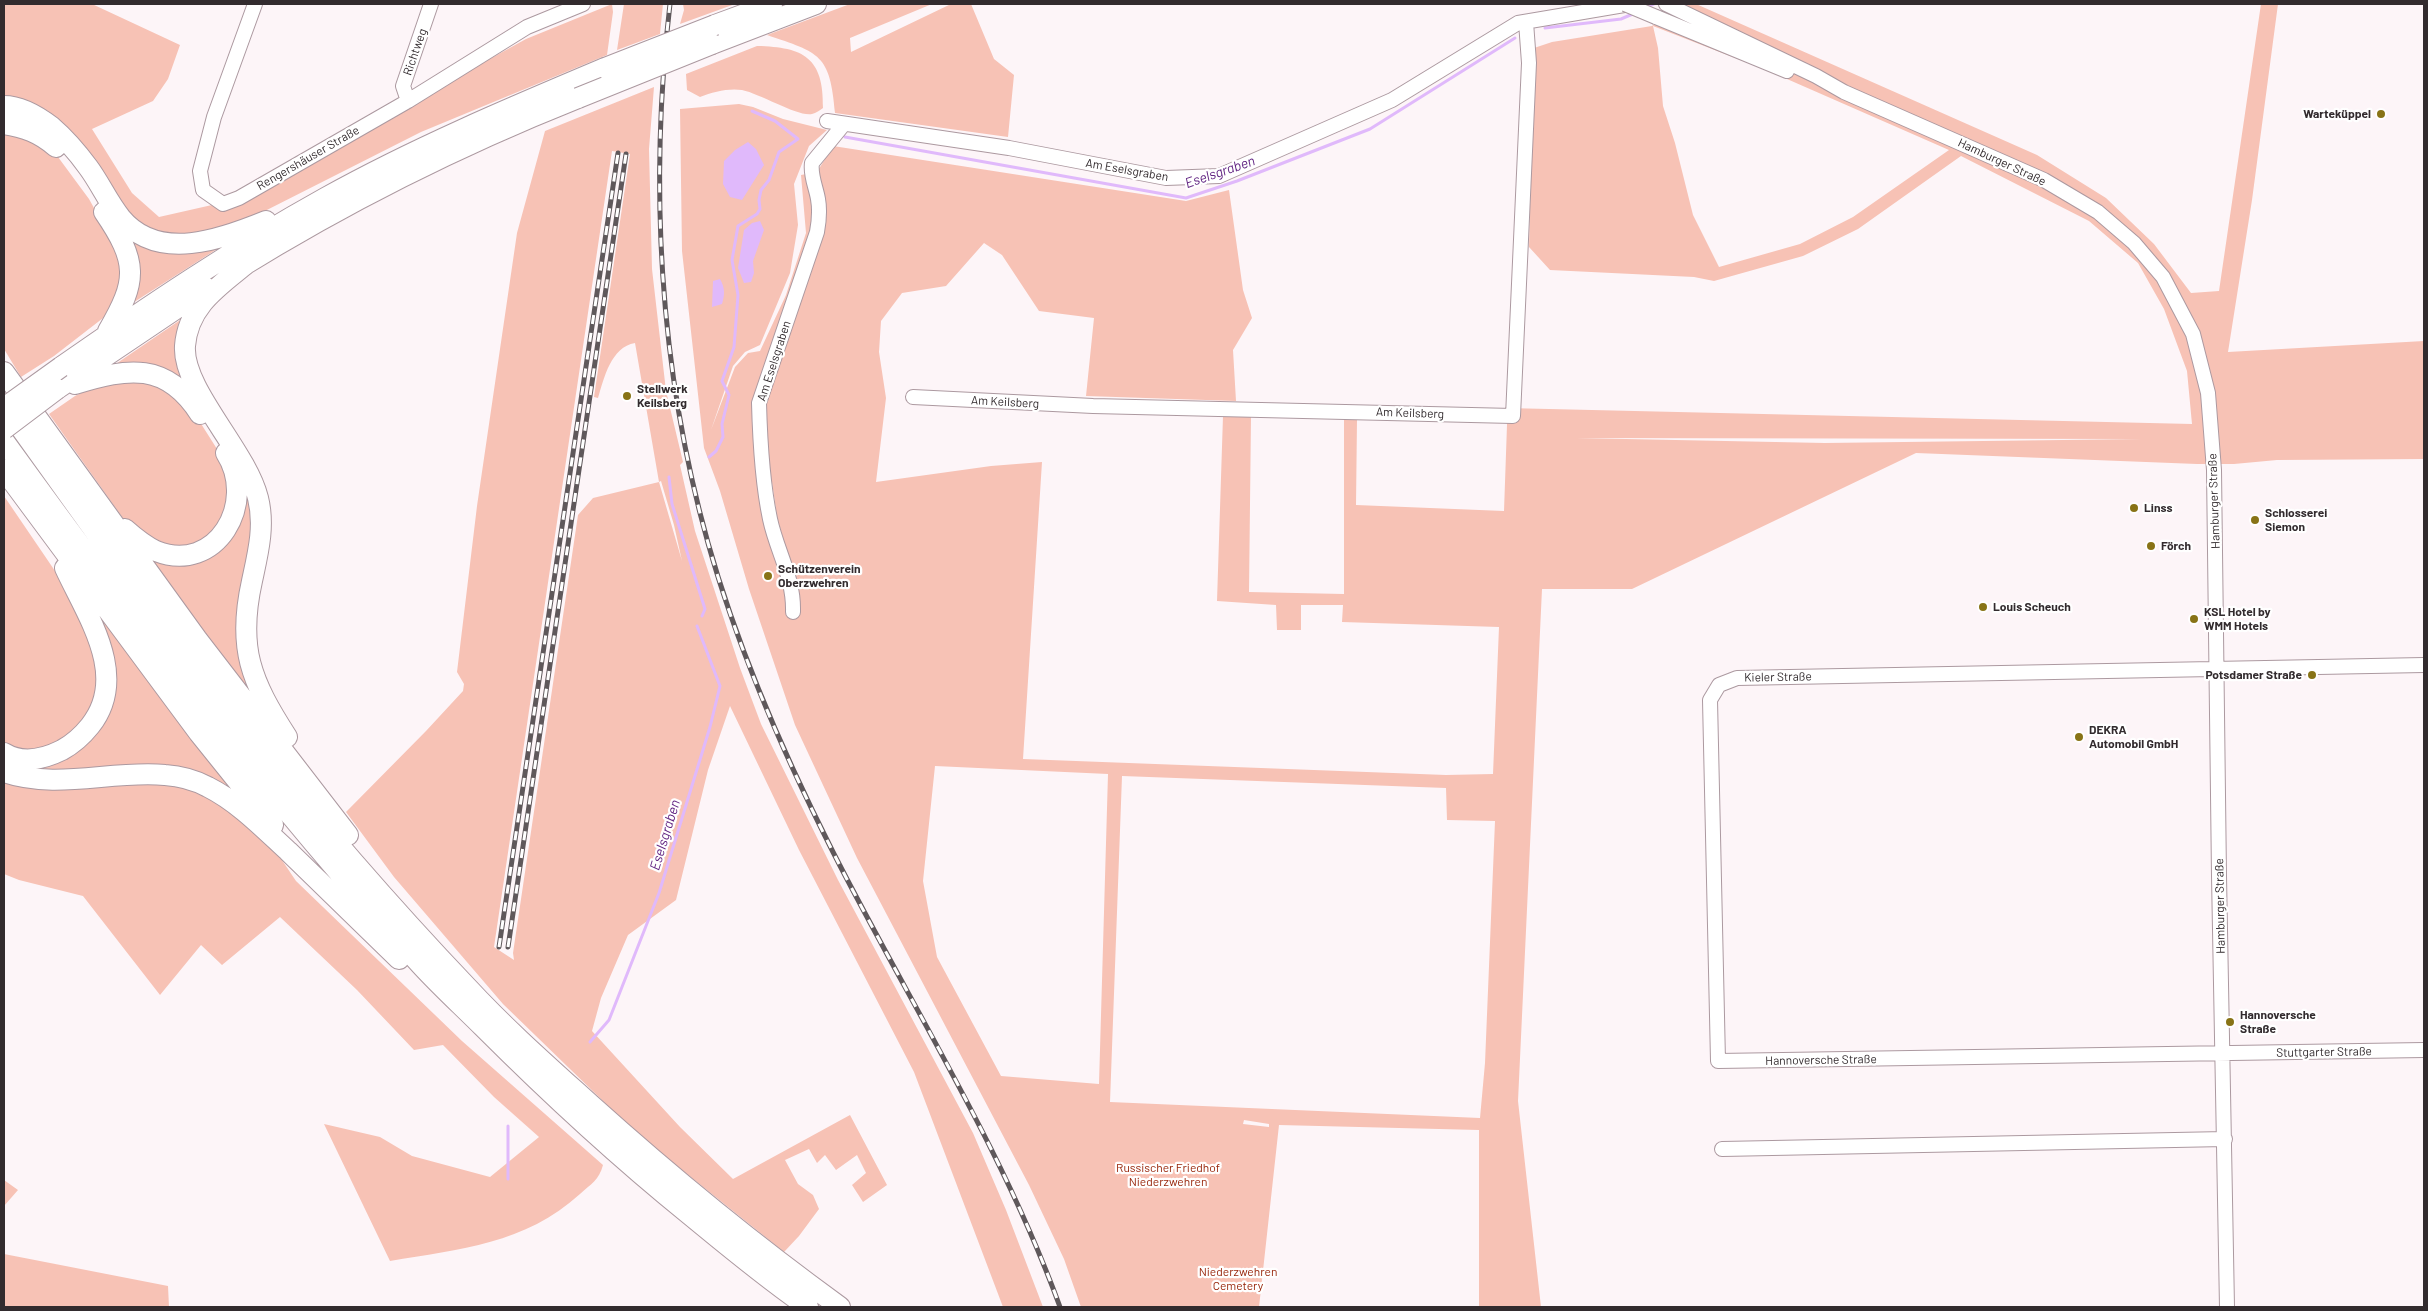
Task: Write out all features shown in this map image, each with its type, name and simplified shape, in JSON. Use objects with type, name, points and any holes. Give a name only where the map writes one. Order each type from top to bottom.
[{"type":"highway","points":[[714,35],[772,4]]},
{"type":"highway","points":[[105,336],[206,268],[326,197],[449,134],[578,89],[714,35],[816,4]]},
{"type":"highway","points":[[4,428],[65,381],[178,306],[319,220],[539,113],[578,89]]},
{"type":"highway","points":[[4,106],[27,112],[47,123],[68,141],[88,167],[122,219],[136,232],[151,240],[184,244],[225,236],[326,197]]},
{"type":"highway","points":[[4,124],[25,128],[44,137],[61,151],[88,188],[120,238],[128,256],[131,272],[130,286],[125,303],[105,336],[65,381]]},
{"type":"highway","points":[[246,264],[201,302],[187,334],[185,348],[187,362],[199,391],[247,467],[258,498],[261,531],[245,624],[249,666],[258,688],[276,721],[334,818]]},
{"type":"highway","points":[[94,497],[122,527],[157,551],[192,554],[207,548],[230,524],[236,508],[235,473],[229,458],[193,404],[181,390],[166,380],[148,374],[127,371],[65,381],[4,406],[180,647],[301,800],[419,935],[471,991],[534,1065],[641,1176],[773,1283],[808,1307]]},
{"type":"highway","points":[[4,372],[197,639],[334,818],[398,897],[516,1029],[534,1065]]},
{"type":"highway","points":[[4,442],[113,592],[247,763],[331,864],[422,966],[534,1065],[787,1269],[840,1307]]},
{"type":"highway","points":[[4,470],[200,733],[330,891]]},
{"type":"highway","points":[[4,753],[11,758],[31,759],[48,757],[66,748],[82,737],[96,718],[104,702],[108,679],[102,648],[47,530]]},
{"type":"highway","points":[[4,772],[42,781],[145,774],[190,779],[209,787],[233,803],[330,891],[458,1017],[534,1065]]},
{"type":"street","name":"Rengershäuser Straße","points":[[255,4],[214,117],[200,171],[203,190],[222,204],[239,198],[408,101],[527,27],[583,4]]},
{"type":"street","name":"Richtweg","points":[[408,101],[403,86],[431,4]]},
{"type":"street","points":[[1625,4],[1755,59],[1844,92]]},
{"type":"street","name":"Am Eselsgraben","points":[[827,121],[1009,148],[1166,178],[1219,176],[1392,100],[1511,26],[1630,4]]},
{"type":"street","name":"Hamburger Straße","points":[[1671,6],[1816,76],[1844,92],[2044,180],[2082,202],[2116,226],[2163,277],[2193,334],[2208,393],[2214,470],[2228,1307]]},
{"type":"street","name":"Am Keilsberg","points":[[913,397],[1093,406],[1513,416],[1529,63],[1526,22]]},
{"type":"street","name":"Am Eselsgraben","points":[[793,612],[794,593],[770,520],[759,403],[817,232],[819,221],[818,200],[811,170],[812,163],[844,124]]},
{"type":"street","points":[[2217,669],[2424,665]]},
{"type":"street","name":"Kieler Straße","points":[[1718,1061],[1710,700],[1719,684],[1736,678],[2217,669]]},
{"type":"street","name":"Stuttgarter Straße","points":[[2223,1054],[2424,1050]]},
{"type":"street","name":"Hannoversche Straße","points":[[1718,1061],[2223,1054]]},
{"type":"street","points":[[1722,1149],[2225,1138]]},
{"type":"green space","points":[[4,4],[92,4],[180,45],[168,79],[153,101],[92,129],[132,193],[159,217],[234,200],[526,39],[612,4],[613,12],[607,55],[421,132],[253,217],[179,240],[147,230],[126,211],[77,140],[48,111],[15,99],[4,98]]},
{"type":"green space","points":[[624,4],[663,4],[660,34],[617,50]]},
{"type":"green space","points":[[683,4],[735,4],[680,24],[684,10]]},
{"type":"green space","points":[[850,4],[932,4],[850,38],[851,52],[951,4],[971,4],[994,59],[1014,75],[1008,137],[835,113],[830,78],[819,59],[799,46],[767,35]]},
{"type":"green space","points":[[1685,4],[1696,4],[2037,155],[2106,198],[2154,244],[2191,293],[2219,291],[2261,4],[2278,4],[2252,200],[2228,352],[2424,341],[2424,459],[2277,460],[2234,464],[2197,464],[1916,453],[1632,589],[1542,589],[1518,1101],[1541,1307],[1479,1307],[1479,1130],[1279,1125],[1259,1307],[1081,1307],[1064,1259],[1029,1185],[857,858],[795,725],[749,589],[720,491],[704,448],[682,251],[680,109],[739,104],[753,107],[783,119],[827,130],[809,146],[794,184],[798,225],[790,273],[760,345],[745,352],[733,366],[711,430],[735,367],[748,353],[760,351],[786,295],[806,233],[801,175],[817,172],[833,146],[1186,201],[1229,190],[1243,290],[1252,318],[1233,350],[1236,401],[1086,396],[1094,318],[1039,311],[1002,255],[984,243],[946,286],[902,293],[881,321],[879,352],[886,398],[876,482],[991,466],[1042,462],[1023,759],[1446,775],[1493,774],[1499,627],[1342,622],[1343,605],[1301,605],[1301,630],[1277,630],[1276,605],[1217,601],[1223,416],[1251,416],[1249,592],[1344,594],[1344,419],[1357,420],[1356,505],[1504,511],[1506,408],[2192,424],[2187,371],[2164,309],[2138,263],[2089,221],[1961,156],[1858,229],[1803,256],[1714,281],[1694,277],[1550,270],[1529,247],[1534,48],[1552,42],[1652,26]],"holes":[[[1653,26],[1771,72],[1949,150],[1853,217],[1800,244],[1719,267],[1693,215],[1675,143],[1663,106],[1658,48]],[[1576,438],[2142,439],[1825,443]],[[762,482],[772,482],[777,517],[797,587]],[[935,766],[1108,774],[1099,1084],[1001,1076],[937,957],[923,881]],[[1122,776],[1446,788],[1447,820],[1495,821],[1485,1063],[1480,1118],[1110,1102]],[[1244,1120],[1269,1124],[1269,1127],[1243,1124]]]},
{"type":"green space","points":[[757,46],[787,49],[799,53],[808,59],[820,77],[823,108],[813,114],[806,114],[742,90],[721,91],[700,97],[687,90],[686,74]]},
{"type":"green space","points":[[654,87],[649,149],[652,269],[666,391],[683,462],[680,465],[695,531],[740,668],[761,724],[838,880],[973,1133],[1006,1210],[1043,1307],[1003,1307],[914,1072],[799,850],[730,706],[708,770],[676,900],[628,935],[601,998],[592,1031],[680,1127],[733,1179],[850,1115],[887,1185],[863,1202],[852,1185],[866,1173],[857,1155],[836,1170],[825,1155],[817,1163],[809,1149],[785,1160],[798,1184],[813,1195],[819,1209],[799,1236],[784,1252],[636,1133],[503,1004],[394,877],[346,812],[463,691],[464,684],[457,672],[477,506],[517,233],[545,131]],"holes":[[[612,151],[630,154],[594,397],[598,398],[606,373],[614,357],[620,350],[635,343],[659,482],[593,498],[578,515],[513,953],[514,960],[494,947]],[[661,481],[674,525],[682,561],[659,482]]]},
{"type":"green space","points":[[4,130],[39,140],[58,157],[89,199],[119,253],[121,286],[107,315],[54,356],[21,377],[4,349]]},
{"type":"green space","points":[[126,230],[228,242],[128,306]]},
{"type":"green space","points":[[189,314],[182,365],[182,386],[104,372]]},
{"type":"green space","points":[[144,378],[186,400],[217,449],[226,471],[231,500],[214,533],[196,545],[177,547],[160,544],[140,534],[122,517],[49,414],[75,396],[105,381]]},
{"type":"green space","points":[[240,473],[252,501],[253,691],[245,688],[142,548],[215,550]]},
{"type":"green space","points":[[4,496],[70,593],[97,649],[96,709],[69,739],[32,754],[4,748]]},
{"type":"green space","points":[[99,613],[237,793],[296,881],[462,1041],[603,1165],[597,1178],[559,1211],[537,1224],[491,1242],[390,1261],[324,1124],[380,1137],[412,1156],[490,1177],[539,1137],[494,1097],[443,1045],[414,1050],[357,990],[280,917],[222,965],[201,945],[160,995],[83,896],[19,880],[4,874],[4,779],[20,775],[92,736],[108,717],[115,692],[96,617]]},
{"type":"green space","points":[[4,1180],[18,1190],[4,1206]]},
{"type":"green space","points":[[4,1254],[168,1286],[169,1307],[4,1307]]},
{"type":"shaded area","points":[[748,142],[756,149],[764,165],[742,200],[730,197],[723,184],[724,161],[735,150]]},
{"type":"shaded area","points":[[760,221],[764,230],[753,261],[754,273],[751,282],[744,283],[738,268],[744,230],[752,223]]},
{"type":"shaded area","points":[[720,279],[724,291],[722,304],[712,307],[713,281]]},
{"type":"waterway","name":"Eselsgraben","points":[[1645,8],[1654,4]]},
{"type":"waterway","name":"Eselsgraben","points":[[1545,28],[1621,19],[1635,13]]},
{"type":"waterway","name":"Eselsgraben","points":[[845,137],[1186,198],[1237,181],[1370,129],[1515,38]]},
{"type":"waterway","name":"Eselsgraben","points":[[709,457],[716,451],[723,437],[722,424],[729,395],[722,381],[734,347],[738,295],[732,260],[738,226],[757,214],[760,209],[761,190],[769,180],[779,152],[798,139],[775,121],[752,111]]},
{"type":"waterway","name":"Eselsgraben","points":[[669,477],[672,504],[705,609],[702,616]]},
{"type":"waterway","name":"Eselsgraben","points":[[590,1042],[609,1020],[659,893],[710,727],[720,686],[697,626]]},
{"type":"waterway","name":"Eselsgraben","points":[[508,1126],[508,1179]]},
{"type":"railway","points":[[670,4],[660,139],[663,275],[669,343],[678,410],[691,477],[708,543],[733,622],[779,739],[862,909],[954,1076],[983,1133],[1037,1248],[1060,1307]]},
{"type":"railway","points":[[499,947],[618,153]]},
{"type":"railway","points":[[508,947],[626,154]]},
{"type":"place","name":"Warteküppel","points":[[2381,114]]},
{"type":"place","name":"Stellwerk Keilsberg","points":[[627,396]]},
{"type":"place","name":"Linss","points":[[2134,508]]},
{"type":"place","name":"Schlosserei Siemon","points":[[2255,520]]},
{"type":"place","name":"Förch","points":[[2151,546]]},
{"type":"place","name":"Schützenverein Oberzwehren","points":[[768,576]]},
{"type":"place","name":"Louis Scheuch","points":[[1983,607]]},
{"type":"place","name":"KSL Hotel by WMM Hotels","points":[[2194,619]]},
{"type":"place","name":"Potsdamer Straße","points":[[2312,675]]},
{"type":"place","name":"DEKRA Automobil GmbH","points":[[2079,737]]},
{"type":"place","name":"Hannoversche Straße","points":[[2230,1022]]},
{"type":"park label","name":"Russischer Friedhof Niederzwehren","points":[[1168,1175]]},
{"type":"park label","name":"Niederzwehren Cemetery","points":[[1238,1279]]}]
